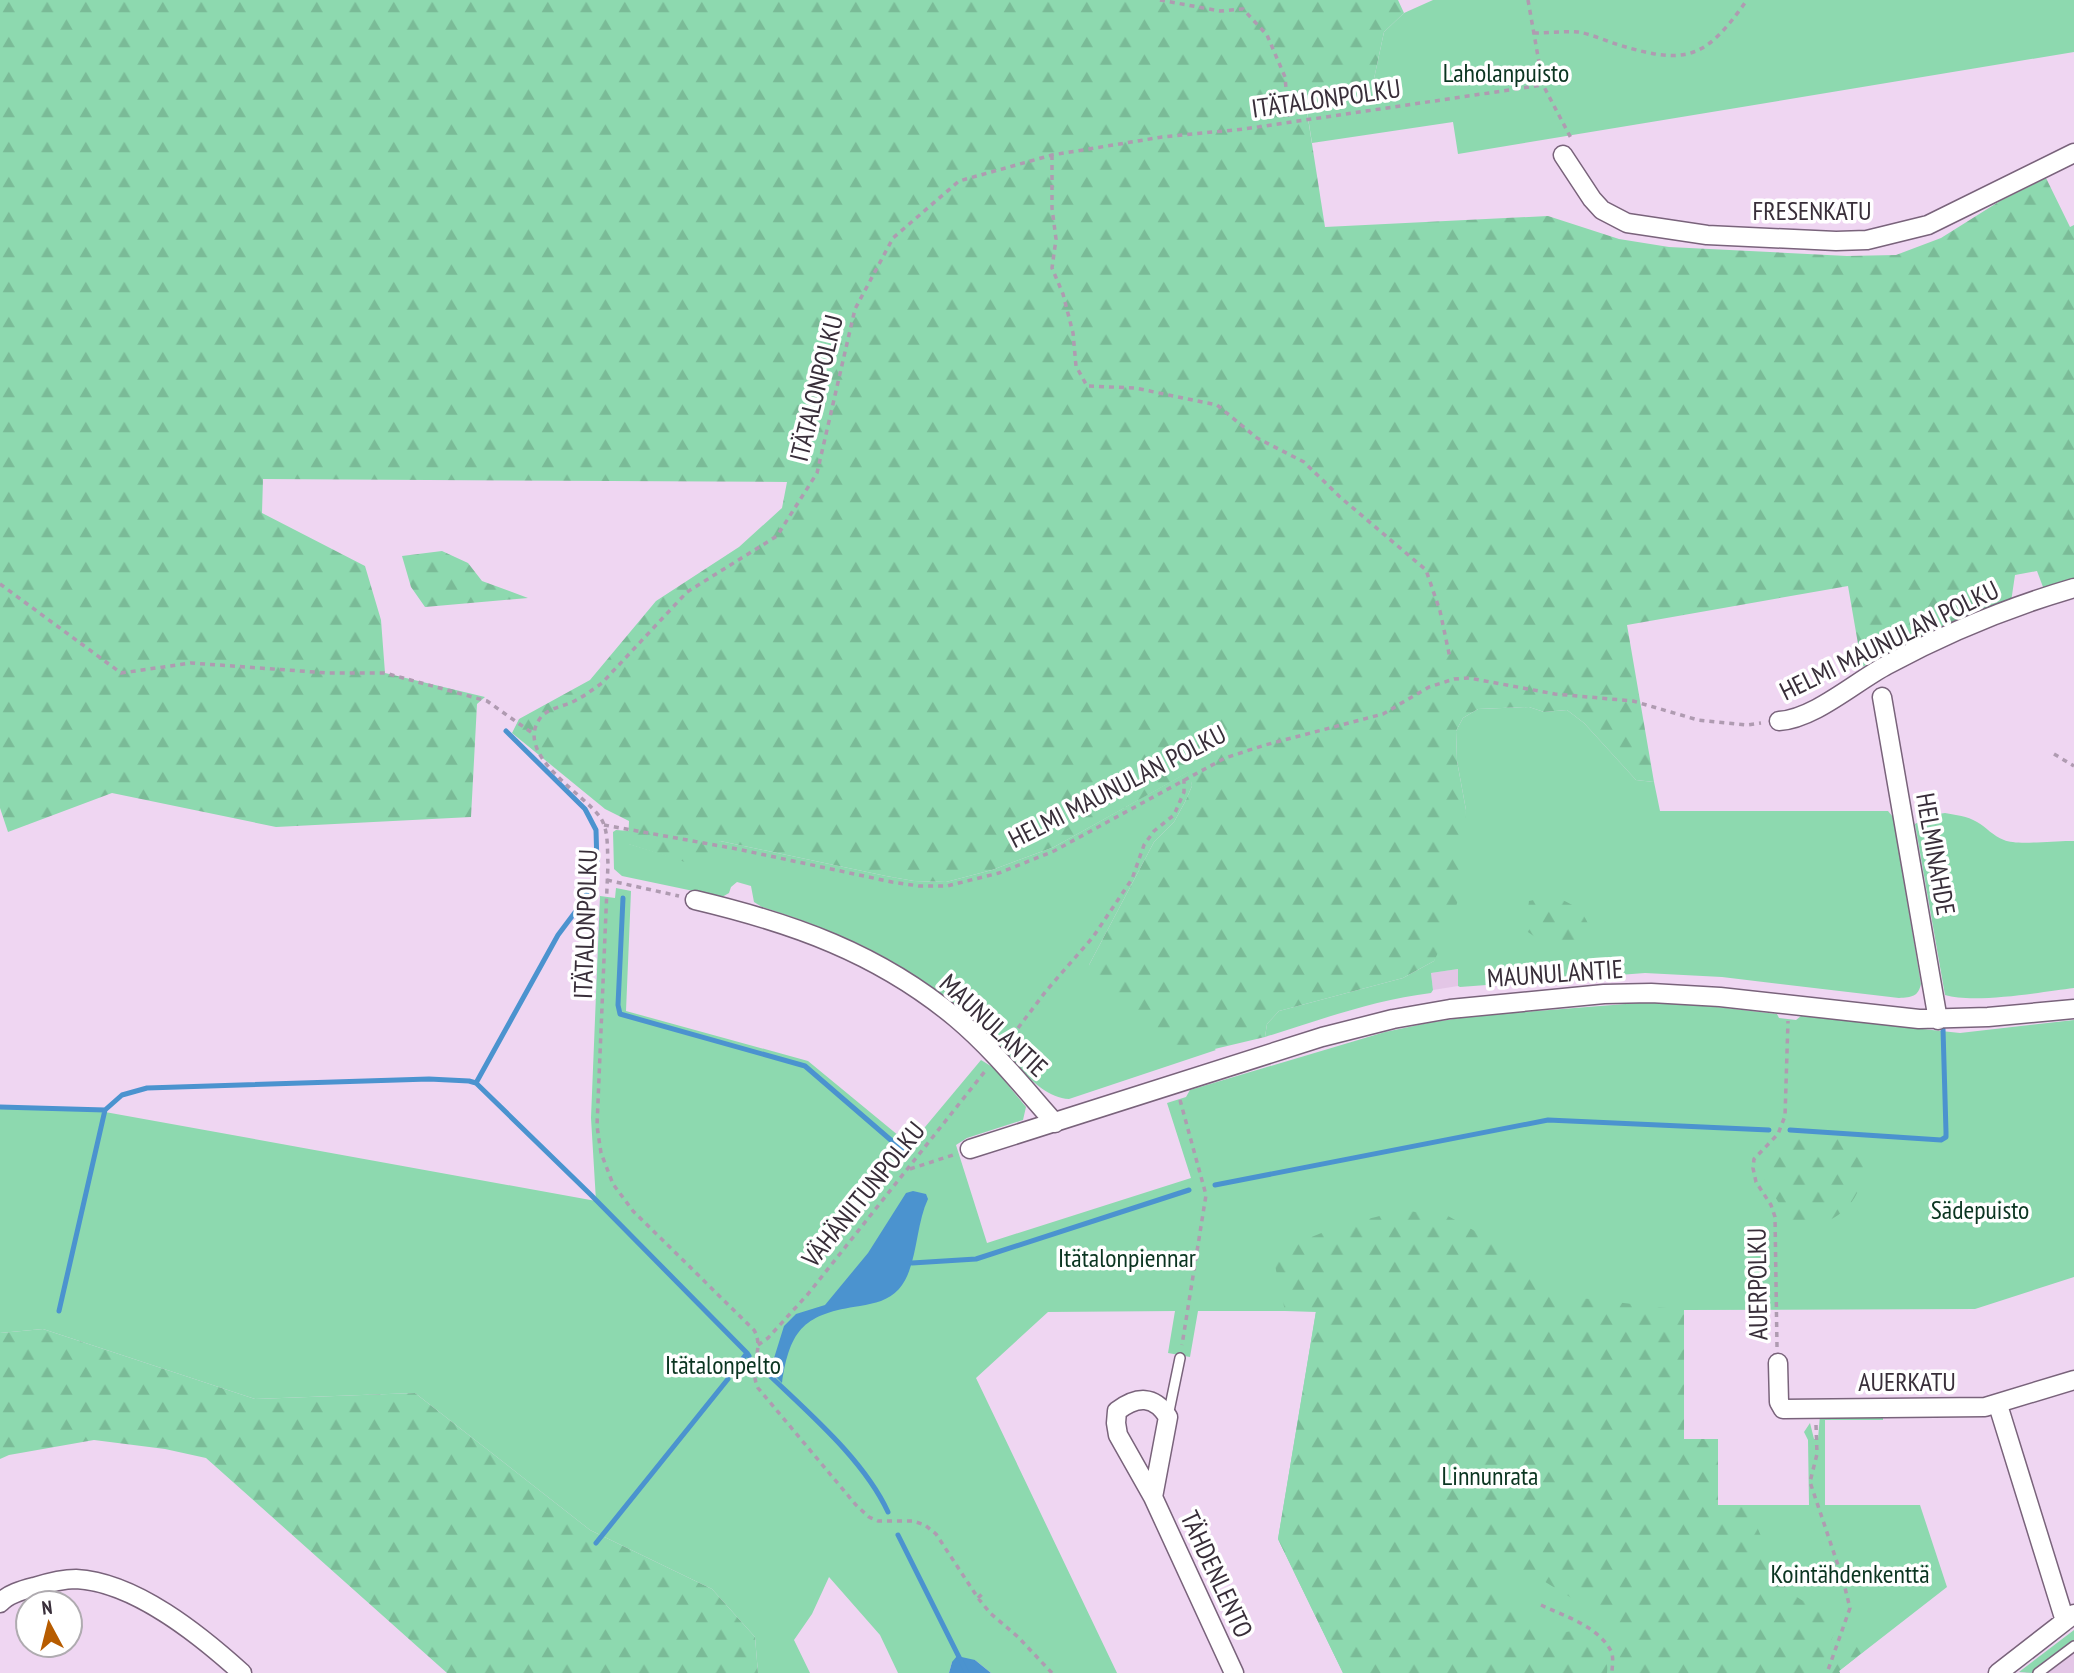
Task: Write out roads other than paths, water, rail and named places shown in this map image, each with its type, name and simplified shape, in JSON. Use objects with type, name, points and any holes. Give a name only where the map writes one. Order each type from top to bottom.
[{"type":"street","name":"FRESENKATU","points":[[1571,148],[1592,199],[1602,210],[1627,223],[1707,235],[1836,242],[1877,238],[1928,225],[2074,153]]},
{"type":"street","name":"HELMI MAUNULAN POLKU","points":[[1779,721],[1791,720],[1814,710],[1885,666],[1957,630],[2074,588]]},
{"type":"street","name":"HELMINAHDE","points":[[1882,697],[1938,1020]]},
{"type":"street","name":"MAUNULANTIE","points":[[695,900],[739,910],[800,930],[883,966],[928,995],[958,1019],[993,1052],[1055,1123]]},
{"type":"street","name":"MAUNULANTIE","points":[[970,1149],[1334,1034],[1392,1019],[1463,1007],[1604,994],[1689,994],[1912,1019],[1988,1017],[2074,1009]]},
{"type":"street","name":"AUERKATU","points":[[1778,1363],[1779,1402],[1783,1409],[1985,1407],[2074,1380]]},
{"type":"street","name":"TÄHDENLENTO","points":[[1153,1497],[1168,1417],[1160,1404],[1152,1400],[1139,1401],[1117,1412],[1118,1435],[1153,1497],[1234,1673]]},
{"type":"street","points":[[1998,1405],[2069,1618],[2001,1672]]},
{"type":"street","points":[[0,1603],[4,1598],[49,1582],[76,1579],[102,1585],[130,1594],[179,1622],[242,1673]]},
{"type":"lane","points":[[1168,1417],[1180,1358]]},
{"type":"lane","points":[[2038,1673],[2074,1646]]},
{"type":"water","points":[[913,1191],[926,1194],[928,1199],[910,1269],[899,1289],[881,1301],[826,1314],[803,1327],[790,1349],[782,1383],[770,1371],[784,1326],[796,1314],[825,1305],[868,1253],[906,1193]]},
{"type":"water","points":[[957,1656],[975,1660],[991,1673],[949,1673]]},
{"type":"waterway","points":[[506,731],[585,809],[596,830],[597,865]]},
{"type":"waterway","points":[[476,1083],[558,935],[582,903],[592,883]]},
{"type":"waterway","points":[[623,898],[618,1005],[620,1014],[805,1066],[907,1154]]},
{"type":"waterway","points":[[1790,1130],[1941,1140],[1946,1137],[1943,1029]]},
{"type":"waterway","points":[[0,1107],[105,1110],[122,1095],[147,1088],[429,1079],[476,1083],[747,1353]]},
{"type":"waterway","points":[[59,1311],[105,1110]]},
{"type":"waterway","points":[[1215,1185],[1548,1120],[1769,1130]]},
{"type":"waterway","points":[[912,1263],[976,1259],[1189,1190]]},
{"type":"waterway","points":[[735,1369],[747,1353],[749,1356]]},
{"type":"waterway","points":[[764,1370],[849,1454],[888,1512]]},
{"type":"waterway","points":[[596,1543],[728,1379]]},
{"type":"waterway","points":[[898,1535],[967,1673]]},
{"type":"park label","name":"Laholanpuisto","points":[[1506,72]]},
{"type":"park label","name":"Sädepuisto","points":[[1980,1209]]},
{"type":"park label","name":"Itätalonpiennar","points":[[1127,1257]]},
{"type":"park label","name":"Itätalonpelto","points":[[723,1364]]},
{"type":"park label","name":"Linnunrata","points":[[1490,1475]]},
{"type":"park label","name":"Kointähdenkenttä","points":[[1850,1573]]}]
